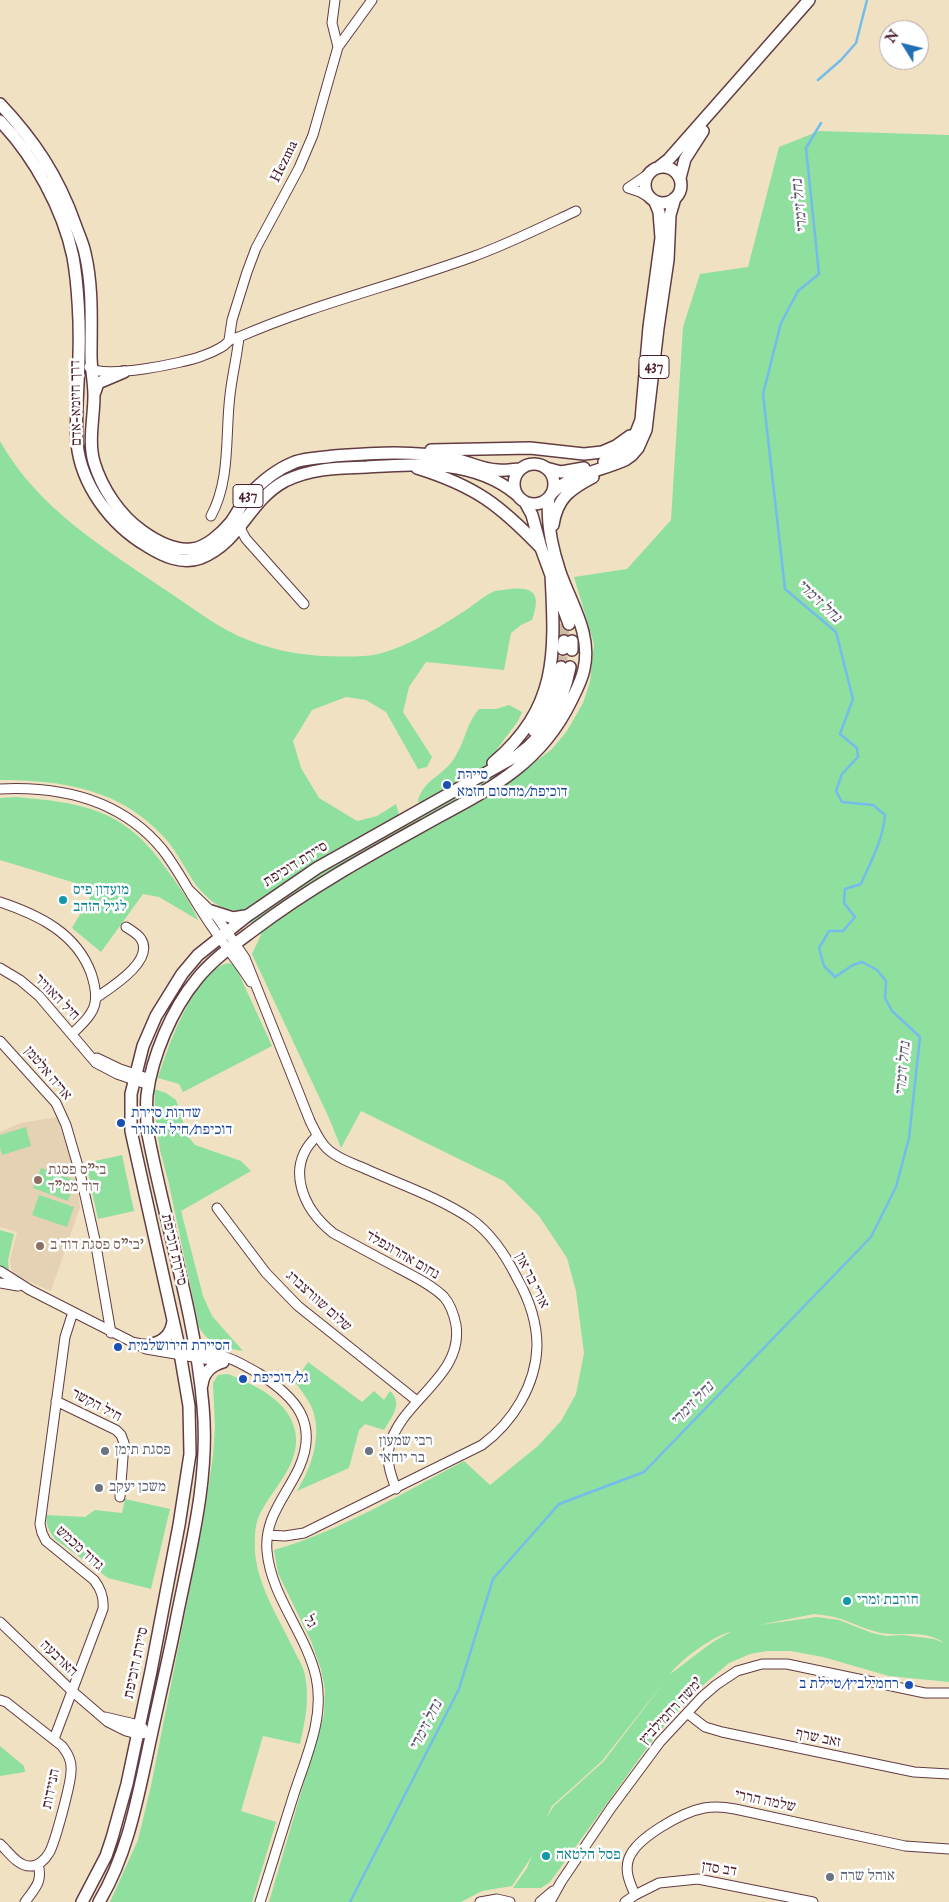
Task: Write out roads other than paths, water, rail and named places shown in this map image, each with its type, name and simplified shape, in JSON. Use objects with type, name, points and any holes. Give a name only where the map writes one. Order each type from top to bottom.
[{"type":"main road","points":[[735,85],[690,149],[681,169],[680,189],[675,198],[666,203],[652,200],[644,187],[647,175],[669,159],[810,0]]},
{"type":"main road","name":"דרך חיזמא-אדם","points":[[0,104],[23,128],[44,158],[65,196],[85,253],[92,303],[91,356],[94,396],[92,437],[94,460],[103,486],[119,509],[137,528],[166,546],[192,549],[208,542],[231,522],[246,498],[273,473],[295,462],[311,458],[386,452],[454,459],[483,468],[498,470],[520,469]]},
{"type":"main road","name":"דרך חיזמא-אדם","points":[[0,121],[33,163],[67,232],[76,284],[79,352],[77,444],[82,465],[90,485],[100,501],[127,534],[160,554],[173,559],[199,559],[226,542],[236,533],[261,498],[278,485],[306,472],[329,468],[404,464],[445,465],[485,475],[516,494]]},
{"type":"main road","points":[[659,167],[671,169],[680,178]]},
{"type":"main road","name":"437","points":[[550,495],[560,484],[572,478],[614,465],[632,455],[643,439],[646,430],[668,260],[670,215],[675,198]]},
{"type":"main road","name":"437","points":[[546,468],[561,472],[599,464],[623,451],[637,431],[640,420],[649,327],[661,238],[660,218],[652,200]]},
{"type":"main road","points":[[91,356],[102,369],[110,371]]},
{"type":"main road","points":[[94,396],[98,383],[124,372]]},
{"type":"main road","points":[[386,452],[506,448],[593,453],[602,452],[616,446],[637,431]]},
{"type":"main road","points":[[404,464],[439,475],[477,492],[512,518],[541,548]]},
{"type":"main road","points":[[552,542],[548,511],[553,479],[546,468],[532,464],[520,469],[514,481],[516,494],[525,502],[532,514],[566,624]]},
{"type":"main road","points":[[552,542],[555,511],[560,502],[568,493],[583,482],[614,465]]},
{"type":"main road","points":[[525,502],[535,504],[545,501],[550,495]]},
{"type":"main road","name":"סיירת דוכיפת","points":[[99,1902],[112,1879],[126,1842],[141,1787],[169,1656],[205,1454],[201,1387],[196,1353],[146,1129],[149,1082],[158,1051],[182,1001],[196,980],[232,946],[292,902],[324,882],[507,778],[534,753],[560,723],[579,684],[584,669],[585,636],[560,571],[552,542]]},
{"type":"main road","points":[[476,778],[525,733],[540,703],[551,666],[554,647],[552,579]]},
{"type":"main road","name":"סיירת דוכיפת","points":[[82,1902],[98,1872],[112,1838],[138,1729],[179,1524],[189,1464],[189,1406],[180,1351],[131,1131],[131,1094],[143,1046],[156,1016],[169,994],[198,954],[247,916],[317,868],[492,770],[514,752],[536,728],[566,667]]},
{"type":"main road","points":[[211,911],[233,918],[247,916]]},
{"type":"main road","points":[[153,1344],[168,1336],[172,1329],[173,1320]]},
{"type":"main road","points":[[201,1387],[206,1374],[217,1364],[223,1362]]},
{"type":"street","points":[[335,0],[332,23],[338,47]]},
{"type":"street","name":"Hezma","points":[[229,340],[232,320],[256,248],[299,168],[313,135],[338,47],[372,0]]},
{"type":"street","points":[[647,175],[628,188],[640,192],[652,200]]},
{"type":"street","points":[[93,371],[124,372],[174,364],[201,357],[222,347],[229,340],[308,310],[474,256],[576,210]]},
{"type":"street","points":[[211,516],[219,500],[225,469],[230,393],[239,337]]},
{"type":"street","points":[[79,352],[93,371]]},
{"type":"street","points":[[78,390],[93,371]]},
{"type":"street","points":[[242,523],[241,530],[246,539],[304,604]]},
{"type":"street","points":[[226,542],[233,538],[240,537],[246,539]]},
{"type":"street","points":[[0,789],[29,789],[86,797],[115,811],[152,838],[223,934]]},
{"type":"street","points":[[188,889],[211,911],[223,934]]},
{"type":"street","points":[[0,902],[24,911],[51,925],[76,945],[85,958],[94,984],[95,1005],[72,1034]]},
{"type":"street","points":[[96,998],[120,982],[138,963],[143,953],[143,944],[140,938],[126,927]]},
{"type":"street","name":"אורי בר און","points":[[223,934],[232,946],[258,992],[317,1136],[333,1154],[438,1202],[472,1220],[492,1239],[509,1261],[523,1288],[535,1320],[537,1354],[525,1394],[506,1424],[482,1445],[304,1533],[285,1536],[268,1535]]},
{"type":"street","name":"חיל האוויר","points":[[0,968],[20,980],[39,996],[88,1052],[134,1077],[149,1082]]},
{"type":"street","name":"אריה אלטמן","points":[[0,1041],[56,1103],[66,1125],[80,1173],[111,1333]]},
{"type":"street","name":"נחום אהרונפלד","points":[[317,1136],[306,1150],[300,1174],[303,1194],[312,1212],[321,1224],[333,1233],[420,1280],[444,1298],[451,1306],[456,1329],[452,1354],[447,1366],[406,1412],[399,1423],[389,1448],[390,1471],[396,1489]]},
{"type":"street","name":"שלום שוורצברג","points":[[217,1208],[266,1273],[298,1306],[417,1401]]},
{"type":"street","points":[[0,1271],[30,1290],[111,1333],[158,1352],[180,1351]]},
{"type":"street","points":[[0,1282],[30,1290]]},
{"type":"street","name":"גדוד מכמש","points":[[54,1739],[104,1602],[100,1587],[94,1580],[52,1547],[42,1533],[41,1512],[56,1400],[65,1337],[73,1312]]},
{"type":"street","points":[[132,1342],[153,1344],[180,1351]]},
{"type":"street","name":"גל","points":[[180,1351],[229,1358],[281,1388],[303,1416],[307,1432],[304,1456],[272,1517],[267,1550],[272,1575],[316,1676],[319,1698],[317,1719],[260,1902]]},
{"type":"street","name":"גל","points":[[196,1353],[261,1376]]},
{"type":"street","name":"חיל הקשר","points":[[56,1400],[107,1425],[121,1435],[124,1443],[120,1497]]},
{"type":"street","name":"הארבעה","points":[[0,1622],[98,1714],[152,1734]]},
{"type":"street","name":"משה רחמילביץ'","points":[[550,1902],[561,1882],[611,1808],[660,1742],[702,1697],[725,1678],[749,1667],[762,1664],[793,1665],[925,1692],[949,1693]]},
{"type":"street","name":"הניידות","points":[[0,1700],[6,1702],[54,1739],[68,1755],[72,1773],[55,1838],[50,1852],[38,1864]]},
{"type":"street","name":"זאב שרף","points":[[687,1713],[705,1726],[722,1732],[914,1772],[949,1774]]},
{"type":"street","name":"שלמה הררי","points":[[635,1895],[627,1874],[627,1866],[636,1846],[685,1813],[704,1808],[723,1807],[735,1809],[905,1846],[949,1849]]},
{"type":"street","points":[[0,1844],[21,1863],[32,1866],[38,1864],[41,1875],[40,1882],[25,1902]]},
{"type":"street","name":"דב סדן","points":[[625,1902],[635,1895],[659,1884],[698,1879],[813,1902]]},
{"type":"street","name":"משה רחמילביץ'","points":[[540,1902],[561,1882]]},
{"type":"street","points":[[480,1902],[499,1900],[510,1902]]},
{"type":"waterway","name":"נחל זימרי","points":[[818,80],[841,60],[856,43],[867,0]]},
{"type":"waterway","name":"נחל זימרי","points":[[350,1902],[459,1689],[493,1579],[559,1504],[644,1472],[871,1237],[896,1187],[909,1138],[920,1037],[892,1011],[885,998],[886,981],[877,970],[862,962],[853,965],[835,977],[824,966],[819,948],[829,931],[843,931],[855,917],[844,903],[845,889],[861,884],[879,842],[885,815],[873,805],[842,802],[836,791],[842,774],[858,757],[857,748],[840,734],[853,699],[836,632],[785,589],[763,394],[781,323],[798,291],[819,274],[806,148],[821,123]]},
{"type":"tunnel","points":[[563,624],[564,641]]},
{"type":"tunnel","points":[[561,667],[563,649]]},
{"type":"place","name":"סיירת דוכיפת/מחסום חזמא","points":[[447,785]]},
{"type":"place","name":"מועדון פיס לגיל הזהב","points":[[63,900]]},
{"type":"place","name":"שדרות סיירת דוכיפת/חיל האוויר","points":[[121,1123]]},
{"type":"place","name":"בי\"ס פסגת דוד ממ\"ד","points":[[38,1180]]},
{"type":"place","name":"בי\"ס פסגת דוד ב'","points":[[40,1246]]},
{"type":"place","name":"הסיירת הירושלמית","points":[[118,1347]]},
{"type":"place","name":"גל/דוכיפת","points":[[243,1379]]},
{"type":"place","name":"פסגת תימן","points":[[105,1451]]},
{"type":"place","name":"רבי שמעון בר יוחאי","points":[[369,1451]]},
{"type":"place","name":"משכן יעקב","points":[[99,1488]]},
{"type":"place","name":"חורבת זמרי","points":[[847,1601]]},
{"type":"place","name":"רחמילביץ/טיילת ב","points":[[909,1685]]},
{"type":"place","name":"פסל הלטאה","points":[[546,1856]]},
{"type":"place","name":"אוהל שרה","points":[[830,1877]]}]
